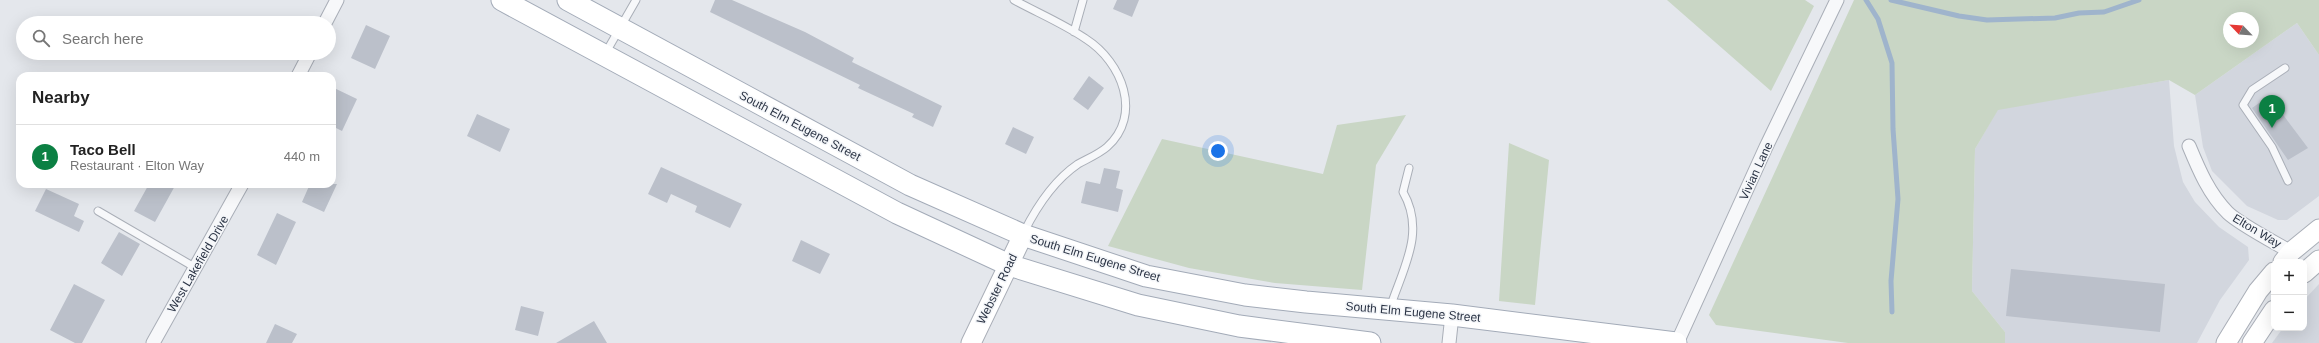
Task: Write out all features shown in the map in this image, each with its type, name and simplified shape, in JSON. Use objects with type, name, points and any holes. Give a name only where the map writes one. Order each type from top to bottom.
[{"type":"main road","points":[[502,0],[896,212],[1010,265],[1146,307],[1239,326],[1370,343]]},
{"type":"main road","name":"South Elm Eugene Street","points":[[568,0],[910,185],[1023,235],[1160,279],[1246,295],[1452,315],[1676,343]]},
{"type":"street","points":[[329,16],[337,0]]},
{"type":"street","name":"Vivian Lane","points":[[1676,343],[1766,147],[1837,0]]},
{"type":"street","points":[[300,72],[306,60]]},
{"type":"street","name":"Elton Way","points":[[2189,146],[2204,180],[2214,197],[2229,214],[2287,257]]},
{"type":"street","name":"West Lakefield Drive","points":[[152,343],[196,268],[240,188]]},
{"type":"street","points":[[2287,257],[2319,229]]},
{"type":"street","name":"Webster Road","points":[[971,343],[1010,265],[1023,235]]},
{"type":"street","points":[[2307,270],[2319,260]]},
{"type":"street","points":[[2226,343],[2258,291],[2271,276]]},
{"type":"street","points":[[2252,343],[2271,314]]},
{"type":"street","points":[[1449,343],[1452,315]]},
{"type":"lane","points":[[605,55],[636,0]]},
{"type":"lane","points":[[1014,0],[1074,32],[1098,49],[1113,66],[1120,80],[1127,101],[1123,124],[1118,135],[1107,148],[1077,165],[1056,184],[1033,214],[1023,235]]},
{"type":"lane","points":[[1074,32],[1083,0]]},
{"type":"lane","points":[[2285,68],[2252,90],[2243,105],[2272,146],[2288,181]]},
{"type":"lane","points":[[1389,310],[1408,258],[1414,233],[1411,206],[1403,192],[1409,168]]},
{"type":"lane","points":[[98,210],[196,268]]},
{"type":"shaded area","points":[[2297,23],[2319,55],[2319,196],[2287,220],[2278,220],[2247,206],[2212,171],[2203,147],[2195,95]]},
{"type":"shaded area","points":[[2169,80],[2174,146],[2183,182],[2195,202],[2219,227],[2248,247],[2249,260],[2220,300],[2197,343],[2005,343],[2005,332],[1972,291],[1975,149],[1998,109]]},
{"type":"shaded area","points":[[2319,284],[2319,343],[2272,343],[2281,331],[2307,331],[2307,297]]},
{"type":"green space","points":[[1667,0],[1805,0],[1814,6],[1771,91]]},
{"type":"green space","points":[[1854,0],[2319,0],[2319,55],[2297,23],[2195,95],[2169,80],[1998,110],[1975,149],[1972,291],[2005,332],[2005,343],[1848,343],[1716,325],[1709,315]]},
{"type":"green space","points":[[1406,115],[1376,165],[1362,290],[1275,283],[1189,268],[1108,246],[1162,139],[1323,174],[1337,125]]},
{"type":"green space","points":[[1509,143],[1549,160],[1535,305],[1499,301]]},
{"type":"building","points":[[715,0],[732,0],[805,32],[854,58],[852,62],[942,106],[933,127],[912,117],[914,114],[858,88],[860,85],[710,12]]},
{"type":"building","points":[[1117,0],[1139,0],[1132,17],[1113,9]]},
{"type":"building","points":[[366,25],[390,36],[375,69],[351,58]]},
{"type":"building","points":[[1089,76],[1104,88],[1088,110],[1073,99]]},
{"type":"building","points":[[336,89],[357,99],[342,131],[336,128]]},
{"type":"building","points":[[2269,96],[2308,148],[2288,160],[2252,108]]},
{"type":"building","points":[[477,114],[510,129],[500,152],[467,136]]},
{"type":"building","points":[[1013,127],[1034,137],[1026,154],[1005,144]]},
{"type":"building","points":[[661,167],[742,204],[730,228],[695,212],[697,206],[671,194],[667,203],[648,194]]},
{"type":"building","points":[[1104,168],[1120,171],[1116,188],[1123,190],[1118,212],[1081,203],[1086,181],[1100,184]]},
{"type":"building","points":[[147,188],[174,188],[155,222],[134,211]]},
{"type":"building","points":[[308,188],[335,188],[324,212],[302,202]]},
{"type":"building","points":[[46,189],[79,204],[74,216],[84,221],[79,232],[35,211]]},
{"type":"building","points":[[277,213],[296,222],[276,265],[257,255]]},
{"type":"building","points":[[119,232],[140,244],[122,276],[101,263]]},
{"type":"building","points":[[801,240],[830,254],[820,274],[792,261]]},
{"type":"building","points":[[2011,269],[2165,284],[2160,332],[2006,316]]},
{"type":"building","points":[[74,284],[105,300],[82,343],[75,343],[50,330]]},
{"type":"building","points":[[521,306],[544,312],[538,336],[515,330]]},
{"type":"building","points":[[594,321],[607,343],[556,343]]},
{"type":"building","points":[[275,324],[297,334],[292,343],[266,343]]},
{"type":"waterway","points":[[1866,0],[1878,19],[1892,63],[1893,129],[1898,199],[1891,281],[1892,312]]},
{"type":"waterway","points":[[1891,0],[1959,16],[1987,20],[2055,18],[2079,13],[2104,12],[2139,0]]},
{"type":"place","name":"Taco Bell","points":[[2272,128]]}]
